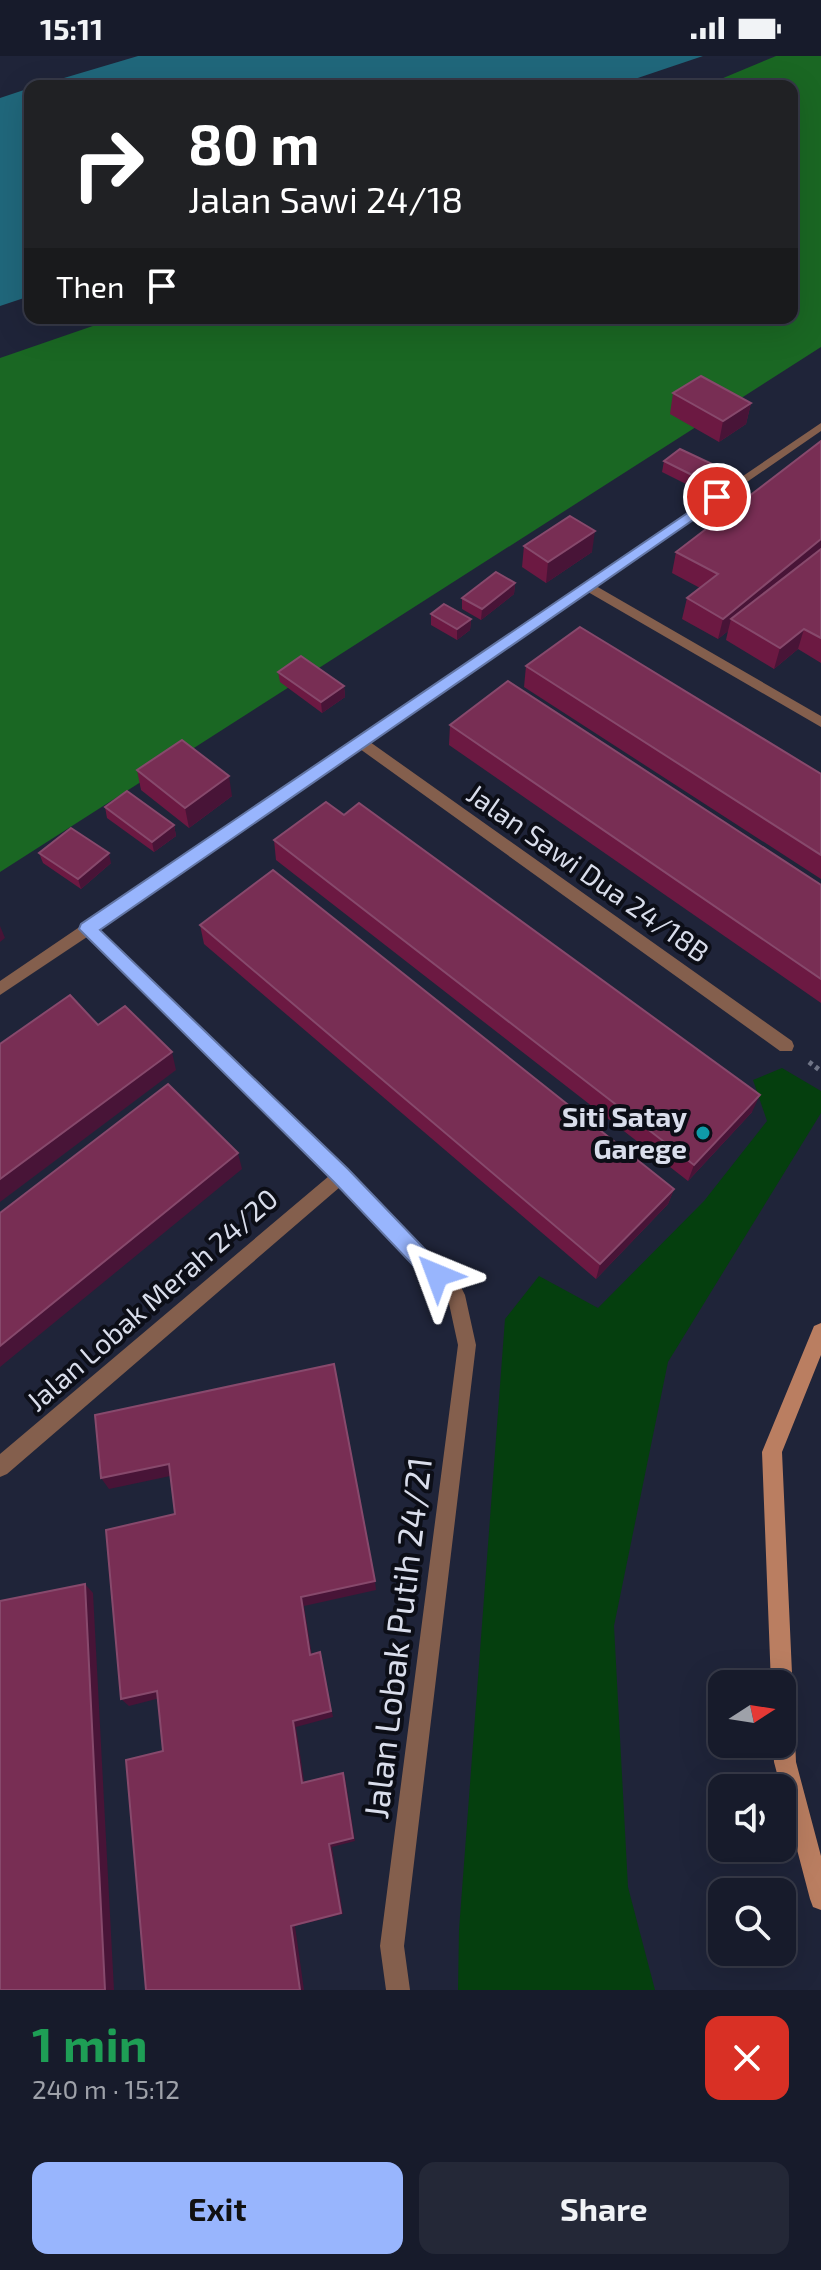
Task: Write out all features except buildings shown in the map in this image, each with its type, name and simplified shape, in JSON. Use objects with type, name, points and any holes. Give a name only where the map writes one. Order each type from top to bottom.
[{"type":"street","points":[[0,989],[821,426]]},
{"type":"street","points":[[587,586],[819,717]]},
{"type":"street","name":"Jalan Sawi Dua 24/18B","points":[[360,742],[786,1046]]},
{"type":"street","points":[[88,929],[341,1176]]},
{"type":"street","name":"Jalan Lobak Putih 24/21","points":[[341,1176],[456,1295],[467,1345],[392,1946],[398,1990]]},
{"type":"street","name":"Jalan Lobak Merah 24/20","points":[[0,1467],[341,1176]]},
{"type":"street","points":[[781,1670],[772,1452],[821,1332]]},
{"type":"street","points":[[785,1758],[821,1899]]},
{"type":"green space","points":[[776,56],[821,56],[821,347],[0,872],[0,358],[99,324],[798,324],[798,80],[718,80]]},
{"type":"green space","points":[[782,1068],[821,1091],[821,1113],[668,1362],[614,1626],[628,1887],[655,1990],[458,1990],[459,1930],[505,1319],[539,1276],[598,1308],[704,1201],[767,1121],[753,1080]]},
{"type":"water","points":[[138,56],[703,56],[632,80],[57,80]]},
{"type":"water","points":[[24,90],[24,298],[0,306],[0,98]]},
{"type":"place","name":"Siti Satay Garege","points":[[703,1133]]},
{"type":"route","points":[[437,1275],[341,1176],[88,929],[717,497]]}]
